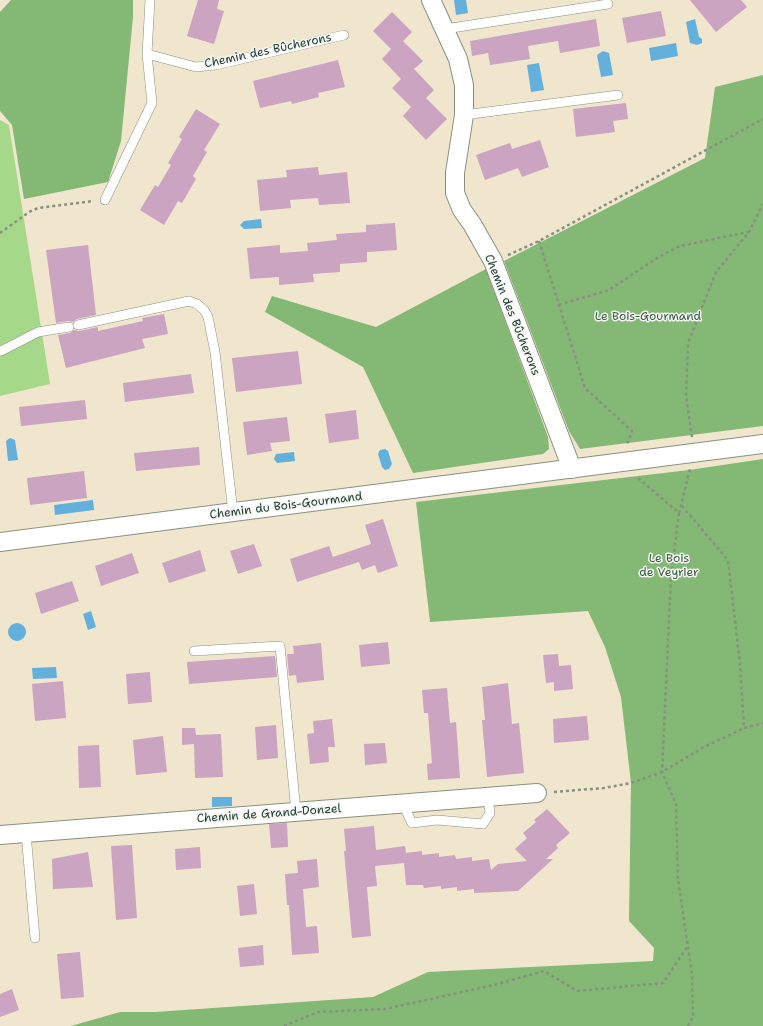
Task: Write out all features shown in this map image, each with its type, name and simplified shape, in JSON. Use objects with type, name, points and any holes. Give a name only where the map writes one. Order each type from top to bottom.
[{"type":"street","name":"Chemin des Bûcherons","points":[[431,0],[458,59],[464,85],[464,115],[455,173],[455,193],[462,210],[472,224],[493,261],[572,469]]},
{"type":"street","points":[[620,462],[694,454],[763,444]]},
{"type":"street","name":"Chemin du Bois-Gourmand","points":[[0,542],[620,462]]},
{"type":"street","name":"Chemin de Grand-Donzel","points":[[0,835],[537,793]]},
{"type":"lane","points":[[105,200],[152,103],[147,54],[150,0]]},
{"type":"lane","points":[[445,30],[608,4]]},
{"type":"lane","name":"Chemin des Bûcherons","points":[[147,54],[196,66],[216,65],[344,35]]},
{"type":"lane","points":[[464,115],[618,95]]},
{"type":"lane","points":[[1,351],[38,332],[189,301],[197,304],[204,310],[208,317],[215,352],[233,513]]},
{"type":"lane","points":[[194,652],[280,646],[296,812]]},
{"type":"lane","points":[[403,804],[412,823],[437,820],[482,824],[490,813],[488,797]]},
{"type":"lane","points":[[26,833],[35,938]]},
{"type":"path","points":[[493,261],[539,241],[763,119]]},
{"type":"path","points":[[0,233],[29,212],[38,208],[105,200]]},
{"type":"path","points":[[688,1026],[692,1017],[692,982],[678,879],[676,804],[662,772],[671,577],[679,513],[694,454],[686,396],[688,343],[716,272],[749,232],[763,204]]},
{"type":"path","points":[[559,305],[609,290],[660,256],[680,246],[749,232]]},
{"type":"path","points":[[539,241],[585,388],[632,432],[620,462],[679,513]]},
{"type":"path","points":[[682,506],[728,560],[740,664],[744,728]]},
{"type":"path","points":[[537,793],[604,788],[631,783],[662,772],[704,747],[744,728],[763,723]]},
{"type":"path","points":[[284,1026],[318,1012],[385,1009],[494,985],[544,971],[577,991],[663,983],[687,946]]},
{"type":"green space","points":[[11,0],[133,0],[133,17],[121,141],[108,182],[24,199],[12,125],[0,111],[0,12]]},
{"type":"green space","name":"Le Bois-Gourmand","points":[[763,75],[763,426],[580,449],[569,431],[504,261],[705,158],[715,87]]},
{"type":"green space","points":[[0,120],[9,125],[50,384],[0,396]]},
{"type":"green space","points":[[486,269],[548,437],[549,449],[543,454],[413,473],[363,367],[265,312],[272,296],[376,327]]},
{"type":"green space","name":"Le Bois de Veyrier","points":[[763,459],[763,1026],[71,1026],[120,1012],[155,1012],[373,997],[428,972],[653,961],[654,948],[629,921],[631,783],[621,697],[605,647],[588,611],[430,622],[416,502],[689,470]]},
{"type":"water","points":[[454,0],[466,0],[468,13],[456,15]]},
{"type":"water","points":[[695,19],[699,37],[702,39],[702,43],[697,45],[690,43],[686,22]]},
{"type":"water","points":[[676,43],[678,56],[651,61],[649,48]]},
{"type":"water","points":[[603,51],[609,53],[613,75],[601,77],[597,55]]},
{"type":"water","points":[[539,63],[544,90],[531,92],[527,65]]},
{"type":"water","points":[[261,219],[262,228],[244,229],[240,225],[244,221]]},
{"type":"water","points":[[10,438],[15,440],[18,460],[8,461],[6,441]]},
{"type":"water","points":[[385,449],[388,451],[392,464],[389,469],[385,470],[382,467],[378,454],[380,450]]},
{"type":"water","points":[[294,452],[295,461],[277,463],[274,459],[276,454]]},
{"type":"water","points":[[93,500],[94,510],[55,515],[54,505]]},
{"type":"water","points":[[91,611],[96,627],[88,630],[83,614]]},
{"type":"water","points":[[13,623],[21,623],[26,628],[24,639],[21,641],[13,641],[8,636],[8,628]]},
{"type":"water","points":[[56,667],[57,678],[33,679],[32,668]]},
{"type":"water","points":[[212,797],[232,797],[232,806],[212,807]]},
{"type":"building","points":[[198,0],[219,0],[217,9],[224,11],[214,44],[187,36]]},
{"type":"building","points":[[690,0],[741,0],[747,7],[716,32]]},
{"type":"building","points":[[661,11],[666,36],[627,43],[622,18]]},
{"type":"building","points":[[392,12],[412,32],[403,41],[423,61],[414,69],[434,90],[426,98],[447,119],[426,140],[403,116],[411,107],[392,88],[401,79],[382,59],[391,49],[373,31]]},
{"type":"building","points":[[596,19],[600,46],[560,53],[558,41],[528,46],[530,59],[490,65],[488,53],[472,56],[470,41]]},
{"type":"building","points":[[338,60],[345,87],[318,93],[319,97],[292,104],[291,101],[260,108],[253,81]]},
{"type":"building","points":[[626,103],[628,119],[613,121],[615,132],[576,137],[573,109]]},
{"type":"building","points":[[196,109],[220,124],[204,150],[207,152],[193,176],[196,179],[182,203],[178,201],[164,225],[140,210],[155,185],[158,187],[171,165],[168,163],[182,139],[179,137]]},
{"type":"building","points":[[540,140],[549,167],[522,177],[518,168],[485,180],[476,155],[510,143],[512,149]]},
{"type":"building","points":[[318,167],[319,175],[347,172],[350,203],[319,205],[318,198],[290,200],[291,208],[260,211],[257,180],[287,177],[286,170]]},
{"type":"building","points":[[395,223],[397,250],[367,252],[367,262],[340,264],[340,272],[313,274],[314,282],[279,285],[279,277],[250,279],[247,248],[280,245],[280,253],[308,251],[307,243],[337,240],[336,234],[366,232],[366,225]]},
{"type":"building","points":[[88,245],[96,315],[77,319],[73,322],[68,321],[56,323],[46,250]]},
{"type":"building","points":[[164,314],[168,334],[142,339],[145,348],[66,368],[58,335],[70,333],[74,330],[79,331],[98,327],[98,331],[143,321],[142,318]]},
{"type":"building","points":[[298,351],[302,384],[236,392],[232,358]]},
{"type":"building","points":[[191,374],[194,393],[125,402],[123,383]]},
{"type":"building","points":[[85,400],[87,419],[21,426],[19,407]]},
{"type":"building","points":[[356,410],[359,439],[329,443],[325,414]]},
{"type":"building","points":[[287,417],[290,441],[270,443],[272,451],[247,455],[243,422]]},
{"type":"building","points":[[199,447],[200,465],[136,471],[134,453]]},
{"type":"building","points":[[84,471],[87,498],[30,505],[27,478]]},
{"type":"building","points":[[383,519],[398,566],[378,573],[375,565],[362,570],[359,562],[297,582],[290,559],[329,546],[333,557],[371,544],[365,525]]},
{"type":"building","points":[[254,544],[262,566],[238,574],[230,551]]},
{"type":"building","points":[[200,550],[206,571],[169,583],[162,563]]},
{"type":"building","points":[[132,553],[139,573],[101,586],[95,566]]},
{"type":"building","points":[[72,581],[79,601],[41,614],[35,593]]},
{"type":"building","points":[[388,642],[390,664],[361,667],[359,645]]},
{"type":"building","points":[[321,643],[324,680],[297,683],[296,675],[289,676],[287,654],[294,654],[293,646]]},
{"type":"building","points":[[558,654],[559,666],[571,665],[573,689],[554,691],[554,682],[546,683],[543,655]]},
{"type":"building","points":[[275,656],[277,677],[189,684],[187,662]]},
{"type":"building","points":[[150,672],[152,702],[128,704],[126,674]]},
{"type":"building","points":[[63,681],[66,718],[35,721],[32,684]]},
{"type":"building","points":[[508,683],[512,724],[519,723],[524,773],[487,777],[482,720],[485,720],[482,687]]},
{"type":"building","points":[[447,688],[450,723],[456,722],[460,778],[428,780],[427,764],[432,763],[428,713],[424,713],[422,690]]},
{"type":"building","points":[[587,716],[589,740],[554,743],[553,719]]},
{"type":"building","points":[[332,719],[335,747],[328,747],[329,762],[310,764],[307,734],[314,733],[313,721]]},
{"type":"building","points":[[276,725],[278,758],[257,760],[255,727]]},
{"type":"building","points":[[182,728],[195,728],[196,735],[221,734],[223,777],[195,778],[194,744],[182,745]]},
{"type":"building","points":[[163,736],[167,772],[136,775],[133,740]]},
{"type":"building","points":[[385,743],[387,763],[365,765],[364,744]]},
{"type":"building","points":[[99,745],[101,787],[79,788],[78,746]]},
{"type":"building","points":[[547,809],[570,833],[556,845],[558,848],[546,859],[553,859],[518,891],[474,893],[474,889],[457,891],[457,887],[441,889],[441,886],[424,888],[423,885],[406,885],[404,863],[375,866],[377,886],[367,887],[371,936],[352,938],[344,851],[346,851],[344,829],[374,826],[376,850],[405,846],[406,853],[422,851],[422,855],[439,853],[439,857],[455,855],[456,859],[472,857],[472,861],[489,859],[491,870],[498,864],[527,861],[515,849],[527,838],[523,833],[536,822],[534,820]]},
{"type":"building","points":[[287,823],[288,847],[271,848],[269,824]]},
{"type":"building","points":[[132,845],[137,918],[116,920],[111,846]]},
{"type":"building","points":[[200,847],[201,868],[176,870],[175,849]]},
{"type":"building","points":[[88,852],[93,887],[53,889],[52,859]]},
{"type":"building","points":[[317,859],[319,887],[303,889],[306,927],[317,926],[319,953],[292,955],[289,905],[287,905],[285,874],[298,873],[297,861]]},
{"type":"building","points":[[254,884],[257,914],[240,916],[237,886]]},
{"type":"building","points":[[263,945],[264,965],[240,967],[238,948]]},
{"type":"building","points":[[80,952],[84,997],[61,999],[57,954]]},
{"type":"building","points":[[12,989],[19,1010],[0,1017],[0,994]]}]
